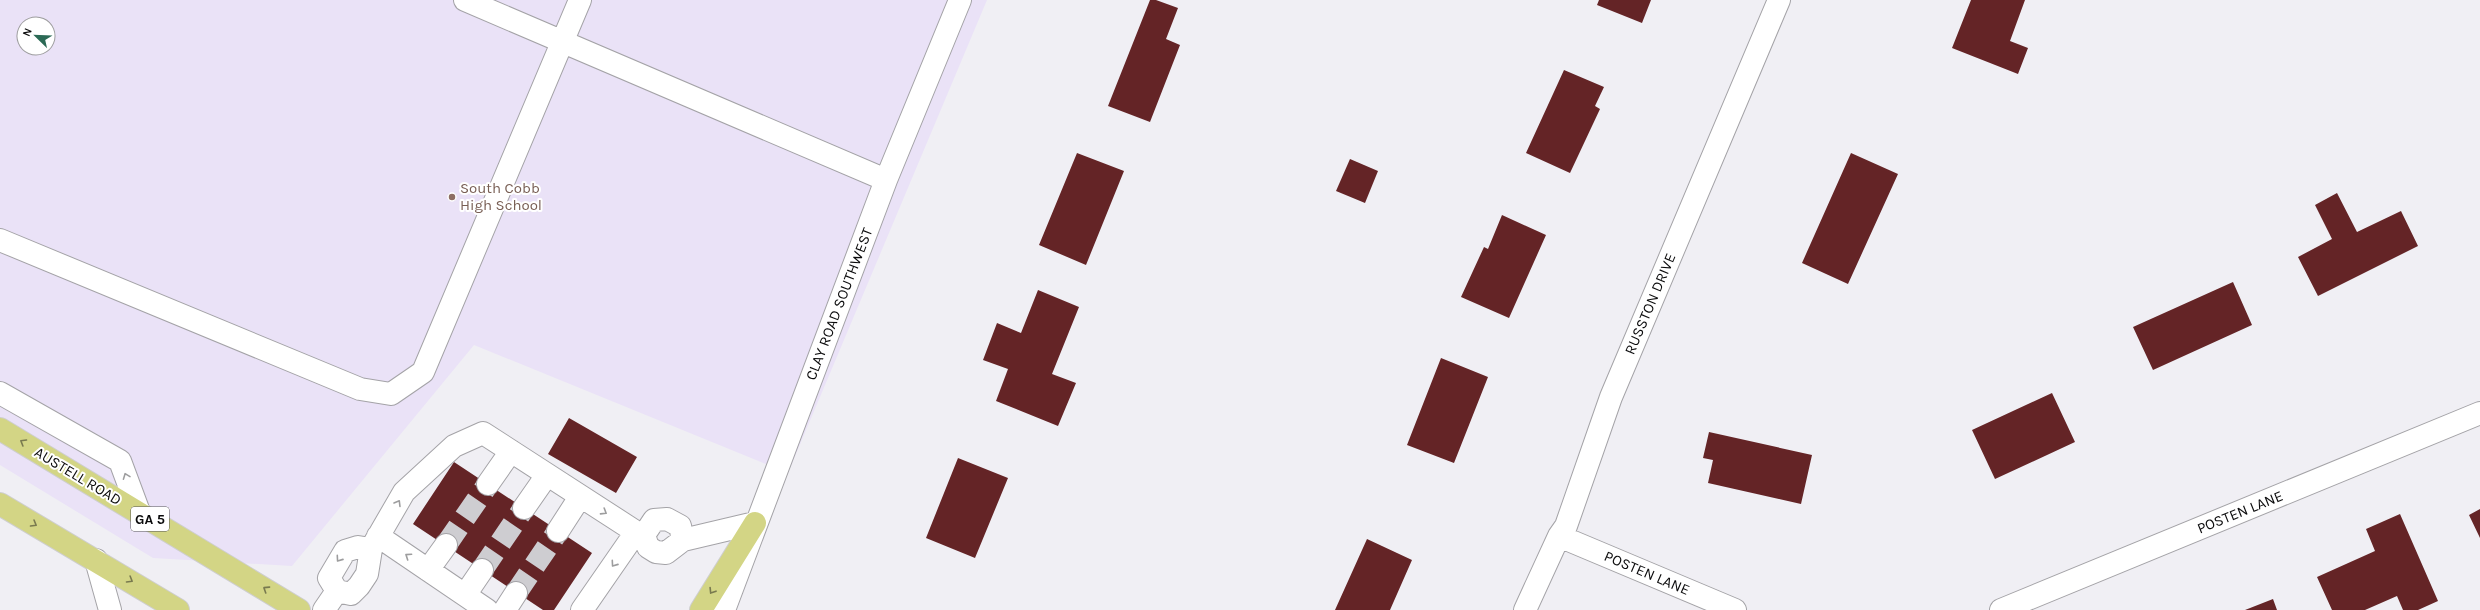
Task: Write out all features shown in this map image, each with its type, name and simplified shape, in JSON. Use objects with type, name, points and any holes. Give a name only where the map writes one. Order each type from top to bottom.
[{"type":"main road","name":"AUSTELL ROAD","points":[[0,429],[299,610]]},
{"type":"main road","points":[[0,504],[178,610]]},
{"type":"main road","points":[[701,610],[755,523]]},
{"type":"street","points":[[465,0],[563,40],[886,180]]},
{"type":"street","points":[[0,240],[360,389],[391,394],[423,372],[580,0]]},
{"type":"street","name":"CLAY ROAD SOUTHWEST","points":[[724,610],[755,523],[886,180],[960,0]]},
{"type":"street","name":"RUSSTON DRIVE","points":[[1525,610],[1559,536],[1566,526],[1611,397],[1779,0]]},
{"type":"street","points":[[0,393],[120,461],[139,512]]},
{"type":"street","name":"POSTEN LANE","points":[[2000,610],[2480,413]]},
{"type":"street","points":[[487,610],[428,570],[374,543],[345,551],[330,578],[337,591],[351,594],[360,586],[367,574],[374,543],[404,492],[454,446],[483,433],[580,497],[640,534],[648,548],[656,552],[666,553],[683,540],[755,523]]},
{"type":"street","points":[[488,484],[511,451]]},
{"type":"street","points":[[524,508],[547,475]]},
{"type":"street","points":[[558,530],[580,497]]},
{"type":"street","points":[[582,610],[640,534]]},
{"type":"street","name":"POSTEN LANE","points":[[1559,536],[1734,610]]},
{"type":"street","points":[[428,570],[446,545]]},
{"type":"street","points":[[96,560],[110,610]]},
{"type":"street","points":[[465,595],[482,570]]},
{"type":"street","points":[[324,610],[337,591]]},
{"type":"shaded area","name":"South Cobb High School","points":[[0,0],[987,0],[788,473],[474,345],[292,566],[153,558],[0,465]]},
{"type":"building","points":[[1150,0],[1156,0],[1178,8],[1166,39],[1180,45],[1150,122],[1108,106]]},
{"type":"building","points":[[1599,0],[1651,0],[1642,23],[1597,5]]},
{"type":"building","points":[[1971,0],[2025,0],[2010,41],[2028,48],[2018,74],[1952,48]]},
{"type":"building","points":[[1564,70],[1604,87],[1595,106],[1600,109],[1570,173],[1526,153]]},
{"type":"building","points":[[1077,153],[1124,171],[1086,265],[1039,245]]},
{"type":"building","points":[[1851,153],[1898,174],[1848,284],[1802,263]]},
{"type":"building","points":[[1350,159],[1378,171],[1365,203],[1336,191]]},
{"type":"building","points":[[2337,193],[2357,232],[2401,211],[2418,246],[2318,296],[2298,257],[2332,239],[2315,205]]},
{"type":"building","points":[[1502,215],[1546,235],[1509,318],[1461,297],[1484,247],[1488,249]]},
{"type":"building","points":[[2233,282],[2252,325],[2153,370],[2133,327]]},
{"type":"building","points":[[1038,290],[1079,307],[1052,374],[1076,383],[1058,426],[996,401],[1008,369],[983,360],[997,323],[1021,333]]},
{"type":"building","points":[[1441,358],[1488,377],[1454,463],[1407,445]]},
{"type":"building","points":[[2052,393],[2075,442],[1995,479],[1972,430]]},
{"type":"building","points":[[569,418],[637,457],[616,493],[548,454]]},
{"type":"building","points":[[1709,432],[1812,455],[1801,504],[1708,483],[1713,460],[1703,458]]},
{"type":"building","points":[[958,458],[1008,478],[975,558],[926,538]]},
{"type":"building","points":[[454,462],[592,553],[554,610],[543,610],[413,524]]},
{"type":"building","points":[[2480,509],[2480,538],[2469,515]]},
{"type":"building","points":[[2400,514],[2438,601],[2418,610],[2403,610],[2397,596],[2365,610],[2332,610],[2317,577],[2375,551],[2366,529]]},
{"type":"building","points":[[1367,539],[1412,560],[1390,610],[1335,610]]},
{"type":"building","points":[[2273,599],[2277,610],[2245,610]]},
{"type":"tunnel","points":[[446,545],[488,484]]},
{"type":"tunnel","points":[[482,570],[524,508]]},
{"type":"tunnel","points":[[516,593],[558,531]]},
{"type":"place","name":"South Cobb High School","points":[[452,197]]}]
